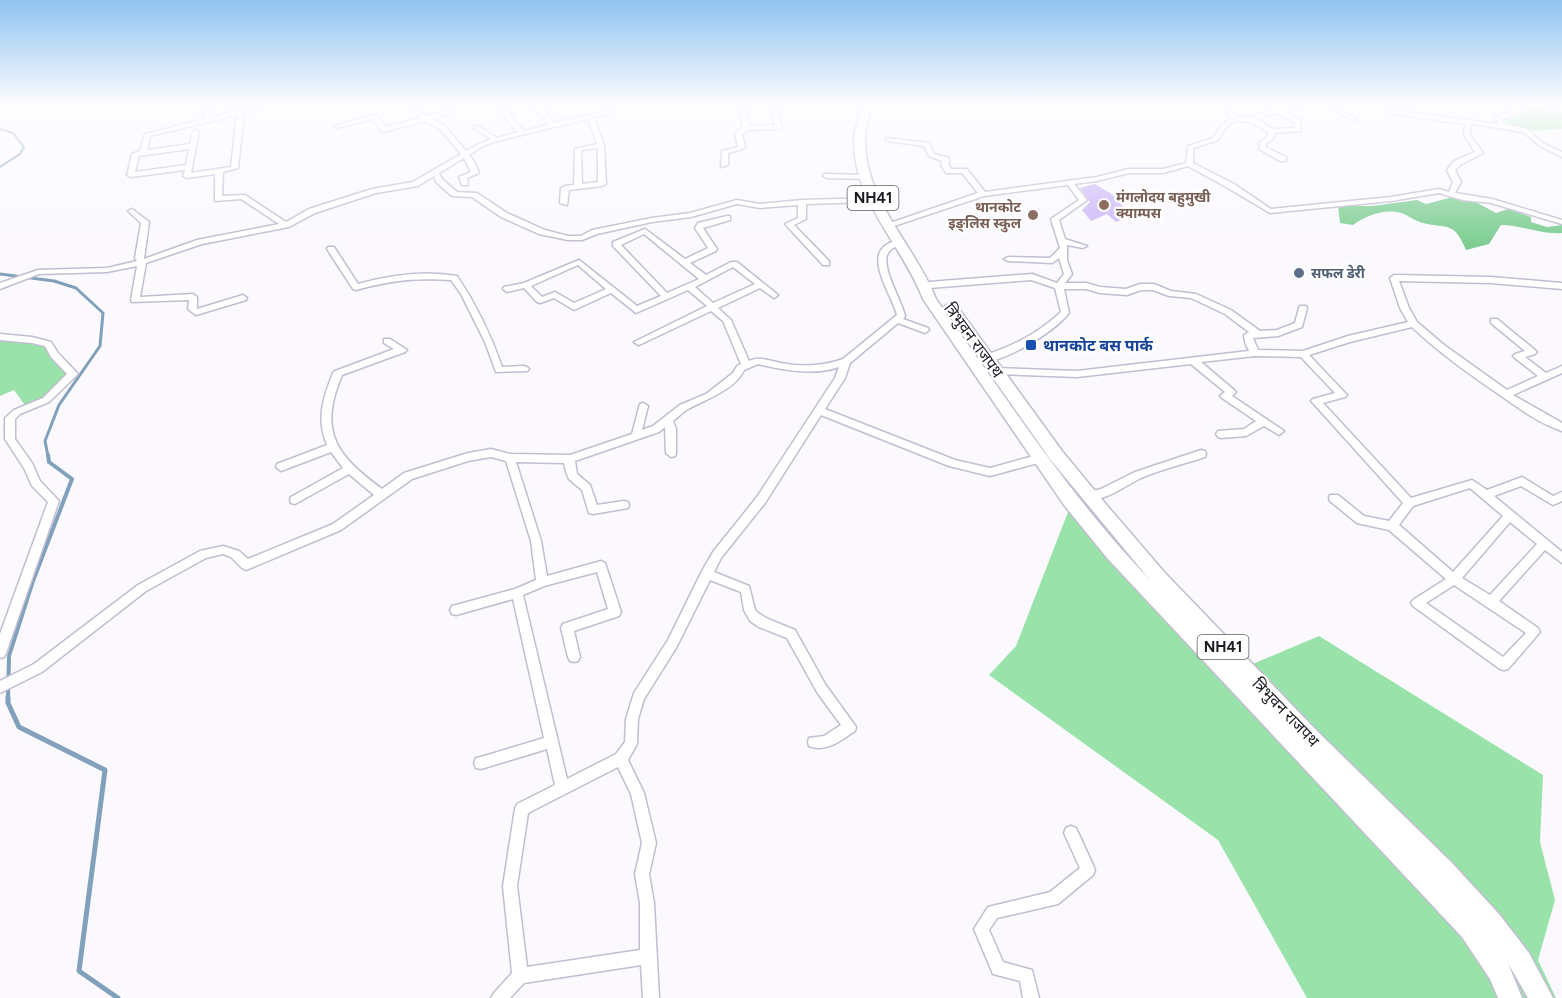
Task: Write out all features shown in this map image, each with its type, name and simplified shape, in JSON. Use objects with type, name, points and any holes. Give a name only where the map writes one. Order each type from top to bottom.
[{"type":"highway","name":"त्रिभुवन राजपथ","points":[[861,151],[866,177],[874,200],[897,243],[926,283],[930,299],[986,363],[1088,496],[1203,625],[1310,738],[1443,870],[1491,922],[1521,961],[1541,998]]},
{"type":"highway","name":"त्रिभुवन राजपथ","points":[[986,363],[1041,458],[1080,512],[1147,591],[1470,929],[1499,970],[1510,998]]},
{"type":"street","points":[[161,151],[136,154],[131,175],[188,167]]},
{"type":"street","points":[[193,151],[188,176],[234,168],[236,151]]},
{"type":"street","points":[[463,151],[474,165],[475,173],[463,177],[465,183]]},
{"type":"street","points":[[0,286],[31,274],[62,270],[107,270],[142,262],[200,242],[286,225],[312,211],[375,190],[415,184],[474,151]]},
{"type":"street","points":[[578,151],[578,187]]},
{"type":"street","points":[[564,203],[565,188],[602,184],[601,151]]},
{"type":"street","points":[[724,165],[724,152],[730,151]]},
{"type":"street","points":[[929,151],[931,155],[946,160],[945,165],[950,172],[964,171],[983,194]]},
{"type":"street","points":[[1189,164],[1190,151]]},
{"type":"street","points":[[1266,151],[1283,159]]},
{"type":"street","points":[[1452,194],[1457,182],[1451,170],[1457,163],[1479,153],[1477,151]]},
{"type":"street","points":[[935,162],[945,165]]},
{"type":"street","points":[[888,225],[983,194],[1097,179],[1129,171],[1178,168],[1189,164],[1231,186],[1270,211],[1391,199],[1439,191],[1463,198],[1492,201],[1562,222]]},
{"type":"street","points":[[219,171],[218,199],[242,197],[286,225]]},
{"type":"street","points":[[436,173],[439,180],[455,194],[474,195],[504,214],[542,232],[568,238],[582,238],[595,232],[652,220],[691,215],[737,202],[760,206],[874,200]]},
{"type":"street","points":[[827,176],[866,177]]},
{"type":"street","points":[[986,363],[1042,332],[1065,313],[1059,286],[1068,274],[1063,260],[1063,245],[1057,235],[1055,219],[1083,200],[1069,182]]},
{"type":"street","points":[[802,202],[802,219],[789,224],[826,263]]},
{"type":"street","points":[[132,211],[145,222],[139,258],[142,262],[135,300],[193,297],[192,309],[196,312],[243,298]]},
{"type":"street","points":[[684,263],[713,249],[699,228],[700,225],[727,218]]},
{"type":"street","points":[[666,297],[616,244],[645,231],[705,279]]},
{"type":"street","points":[[4,686],[38,668],[142,588],[204,554],[223,550],[235,555],[246,565],[337,527],[408,476],[468,457],[491,453],[510,458],[570,459],[636,436],[656,429],[683,407],[709,396],[737,375],[740,368],[757,361],[784,367],[821,368],[846,361],[899,320],[901,311],[882,268],[881,256],[889,245],[897,243]]},
{"type":"street","points":[[1063,245],[1083,246]]},
{"type":"street","points":[[1008,259],[1052,261],[1063,245]]},
{"type":"street","points":[[331,249],[338,264],[350,276],[356,287],[382,280],[417,276],[454,278],[465,294],[489,342],[499,370],[524,369]]},
{"type":"street","points":[[507,289],[526,285],[532,277],[579,262],[636,310],[735,264],[774,295]]},
{"type":"street","points":[[926,283],[1032,277],[1059,286],[1086,286],[1100,290],[1127,292],[1140,287],[1154,287],[1181,296],[1193,297],[1228,312],[1258,334]]},
{"type":"street","points":[[1562,286],[1491,280],[1394,278],[1401,299],[1414,324],[1488,383],[1562,427]]},
{"type":"street","points":[[638,342],[761,284]]},
{"type":"street","points":[[526,285],[540,300],[555,295],[574,307],[610,290]]},
{"type":"street","points":[[690,286],[727,320],[746,365]]},
{"type":"street","points":[[1255,353],[1248,335],[1278,333],[1299,325],[1303,308]]},
{"type":"street","points":[[899,320],[925,330]]},
{"type":"street","points":[[1494,321],[1532,352],[1518,356],[1545,377]]},
{"type":"street","points":[[986,363],[1077,374],[1255,353],[1303,354],[1348,339],[1414,324]]},
{"type":"street","points":[[0,337],[48,344],[54,355],[74,374],[46,400],[17,412],[10,418],[9,439],[28,466],[36,483],[54,501],[42,543],[12,613],[0,653]]},
{"type":"street","points":[[382,495],[349,469],[324,430],[325,413],[338,373],[402,350],[387,341]]},
{"type":"street","points":[[1303,354],[1342,395],[1316,401],[1409,503]]},
{"type":"street","points":[[520,976],[510,886],[522,809],[621,759],[631,744],[632,719],[638,697],[672,644],[706,574],[717,555],[760,500],[819,411],[840,378],[846,361]]},
{"type":"street","points":[[1194,362],[1231,392],[1225,396],[1279,431]]},
{"type":"street","points":[[1507,394],[1562,369]]},
{"type":"street","points":[[636,436],[643,406]]},
{"type":"street","points":[[819,411],[953,463],[990,472],[1041,458]]},
{"type":"street","points":[[668,421],[671,429],[671,453]]},
{"type":"street","points":[[1221,434],[1246,432],[1264,421]]},
{"type":"street","points":[[281,467],[333,447]]},
{"type":"street","points":[[1088,496],[1103,493],[1139,476],[1201,454]]},
{"type":"street","points":[[510,458],[536,541],[542,582]]},
{"type":"street","points":[[570,459],[568,464],[571,472],[579,486],[586,488],[593,510],[624,505]]},
{"type":"street","points":[[295,500],[349,469]]},
{"type":"street","points":[[1486,495],[1522,481],[1553,501],[1562,496]]},
{"type":"street","points":[[1392,526],[1409,503],[1472,484],[1562,558]]},
{"type":"street","points":[[1334,498],[1361,520],[1392,526],[1454,579],[1534,632],[1504,665],[1417,603],[1454,579],[1510,515]]},
{"type":"street","points":[[1491,602],[1544,544]]},
{"type":"street","points":[[456,610],[517,593],[542,582],[601,566],[615,612],[567,628],[574,657]]},
{"type":"street","points":[[706,574],[745,588],[751,614],[760,621],[784,629],[791,634],[821,688],[844,716],[850,727],[826,742],[814,742]]},
{"type":"street","points":[[517,593],[549,742],[562,788]]},
{"type":"street","points":[[481,763],[549,742]]},
{"type":"street","points":[[621,759],[637,793],[649,843],[642,873],[647,903],[651,998]]},
{"type":"street","points":[[1031,998],[1027,975],[998,969],[981,929],[993,912],[1053,899],[1088,870],[1071,833]]},
{"type":"street","points":[[499,998],[520,976],[648,956]]},
{"type":"green space","points":[[1449,198],[1472,200],[1496,213],[1508,209],[1531,217],[1531,222],[1547,227],[1562,225],[1562,233],[1547,233],[1501,225],[1489,244],[1466,250],[1454,230],[1420,222],[1400,213],[1379,213],[1368,216],[1353,225],[1340,223],[1338,206],[1372,206],[1417,200],[1426,204]]},
{"type":"green space","points":[[0,338],[48,344],[71,377],[27,408],[14,390],[0,396]]},
{"type":"green space","points":[[1080,481],[1248,666],[1319,636],[1543,775],[1540,842],[1555,900],[1538,960],[1556,998],[1307,998],[1218,840],[989,675],[1016,646]]},
{"type":"building","name":"मंगलोदय बहुमुखी क्याम्पस","points":[[1095,184],[1113,195],[1125,209],[1125,218],[1116,222],[1107,214],[1091,221],[1082,210],[1090,202],[1080,188]]},
{"type":"waterway","points":[[0,167],[22,151]]},
{"type":"waterway","points":[[0,274],[54,281],[76,288],[103,313],[100,346],[59,405],[45,441],[48,456]]},
{"type":"waterway","points":[[8,698],[9,656],[33,581],[72,479],[49,462],[48,455]]},
{"type":"waterway","points":[[8,698],[19,727],[105,770],[79,971],[118,998]]},
{"type":"place","name":"मंगलोदय बहुमुखी क्याम्पस","points":[[1104,205]]},
{"type":"place","name":"थानकोट इङ्लिस स्कुल","points":[[1033,215]]},
{"type":"place","name":"सफल डेरी","points":[[1299,273]]},
{"type":"place","name":"थानकोट बस पार्क","points":[[1031,345]]}]
